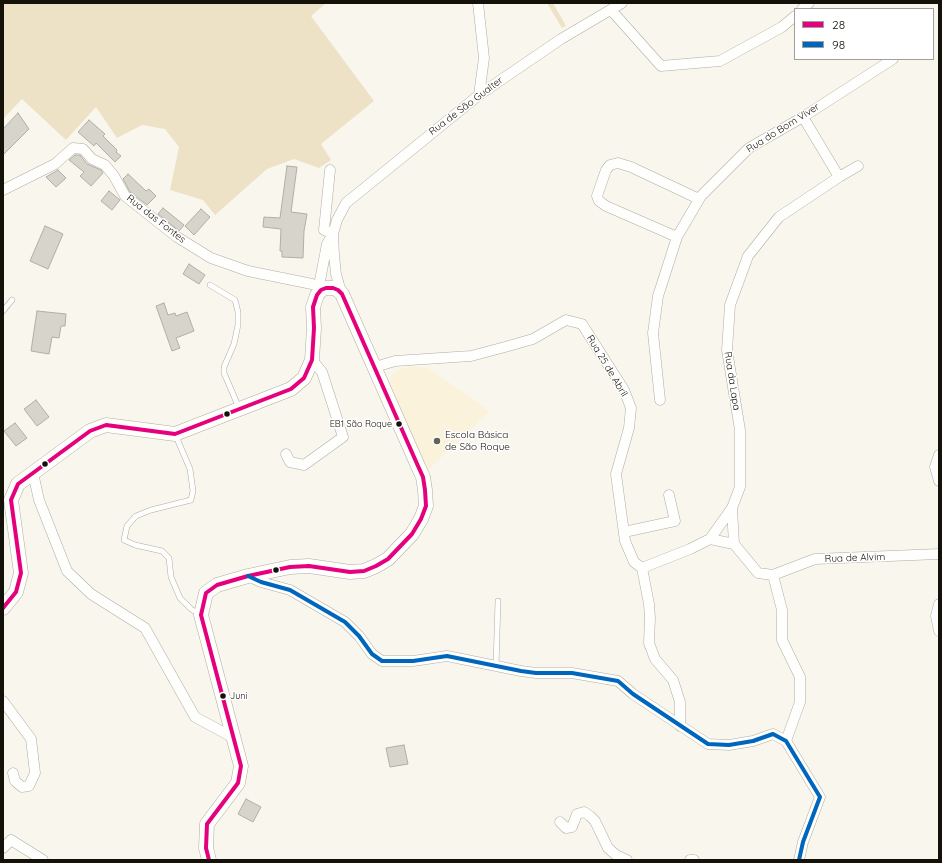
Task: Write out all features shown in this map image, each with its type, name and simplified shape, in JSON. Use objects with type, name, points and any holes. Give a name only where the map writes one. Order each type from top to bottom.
[{"type":"street","points":[[478,3],[484,58],[479,95]]},
{"type":"street","name":"Rua de São Gualter","points":[[324,287],[334,255],[333,234],[337,220],[346,203],[479,95],[561,39],[622,3]]},
{"type":"street","points":[[611,10],[661,66],[720,61],[782,27],[794,17]]},
{"type":"street","name":"Rua do Bom Viver","points":[[660,400],[653,333],[658,296],[677,237],[700,199],[749,148],[891,60]]},
{"type":"street","points":[[803,116],[840,177]]},
{"type":"street","name":"Rua das Fontes","points":[[3,190],[55,164],[73,148],[83,149],[92,159],[105,165],[114,176],[124,196],[176,237],[211,258],[248,271],[324,287]]},
{"type":"street","points":[[677,237],[606,206],[599,201],[597,196],[606,170],[610,165],[618,163],[631,167],[700,199]]},
{"type":"street","name":"Rua da Lapa","points":[[732,508],[740,487],[740,430],[727,350],[730,305],[748,256],[779,217],[858,166]]},
{"type":"street","points":[[330,170],[324,230],[333,234]]},
{"type":"street","name":"Rua de São Gualter","points":[[324,287],[326,244],[333,234]]},
{"type":"street","points":[[3,608],[16,592],[20,573],[11,500],[18,484],[90,431],[106,425],[175,434],[291,389],[304,378],[312,360],[314,328],[312,308],[324,287],[375,368],[423,477],[426,506],[421,519],[412,534],[388,559],[376,566],[350,572],[309,566],[290,567],[248,576],[217,585],[206,593],[201,615],[241,766],[238,783],[207,824],[206,848],[209,860]]},
{"type":"street","name":"Rua 25 de Abril","points":[[375,368],[395,361],[471,356],[533,339],[566,320],[582,324],[624,390],[631,408],[630,428],[616,474],[625,541],[634,562],[642,568],[649,604],[649,643],[655,659],[673,680],[680,702],[680,726]]},
{"type":"street","points":[[286,454],[290,462],[304,465],[343,437],[322,372],[312,360]]},
{"type":"street","points":[[939,455],[935,467],[939,481]]},
{"type":"street","points":[[33,473],[39,500],[67,570],[91,594],[145,628],[195,717],[234,738]]},
{"type":"street","points":[[624,532],[675,521],[669,496]]},
{"type":"street","points":[[642,568],[690,549],[710,539],[732,508]]},
{"type":"street","points":[[732,508],[734,544],[758,573],[774,575],[782,610],[782,640],[800,677],[800,702],[786,741]]},
{"type":"street","points":[[710,539],[734,544]]},
{"type":"street","name":"Rua de Alvim","points":[[774,575],[815,559],[939,554]]},
{"type":"street","points":[[248,576],[261,582],[290,590],[345,622],[359,636],[372,654],[382,661],[412,661],[447,656],[536,673],[572,673],[618,680],[633,694],[708,744],[729,745],[753,741],[773,734],[786,741],[820,797],[803,842],[799,860]]},
{"type":"street","points":[[939,604],[936,616],[939,631]]},
{"type":"street","points":[[3,701],[31,739],[35,773],[29,786],[22,786],[15,782],[13,773]]},
{"type":"street","points":[[560,822],[566,828],[572,827],[576,814],[584,812],[595,821],[608,848],[616,855],[627,860]]},
{"type":"street","points":[[3,848],[10,840],[43,860]]},
{"type":"lane","points":[[210,285],[235,300],[238,312],[237,331],[234,344],[224,367],[224,373],[240,409]]},
{"type":"lane","points":[[3,311],[12,300]]},
{"type":"lane","points":[[175,434],[190,469],[193,491],[191,500],[151,510],[136,516],[127,526],[124,540],[136,545],[162,551],[169,558],[171,577],[180,598],[191,609],[201,615]]},
{"type":"lane","points":[[496,666],[498,601]]},
{"type":"shaded area","points":[[3,3],[326,3],[311,16],[374,101],[321,144],[331,160],[319,168],[294,159],[267,169],[215,215],[203,200],[170,190],[179,147],[165,129],[142,125],[117,138],[96,107],[66,140],[22,99],[3,119]]},
{"type":"shaded area","points":[[547,3],[553,3],[566,26],[562,28]]},
{"type":"shaded area","name":"Escola Básica de São Roque","points":[[411,366],[428,368],[490,411],[427,471],[390,384],[392,375],[398,370]]},
{"type":"building","points":[[18,113],[29,129],[3,155],[3,129]]},
{"type":"building","points":[[89,120],[105,134],[103,136],[121,156],[115,162],[96,143],[94,146],[78,132]]},
{"type":"building","points":[[75,155],[80,155],[87,164],[101,170],[103,173],[91,186],[80,176],[84,172],[69,160]]},
{"type":"building","points":[[287,166],[297,167],[291,212],[307,214],[304,231],[303,258],[282,257],[282,251],[280,251],[281,229],[263,227],[264,217],[280,218]]},
{"type":"building","points":[[58,170],[66,178],[56,187],[46,177]]},
{"type":"building","points":[[128,174],[146,191],[149,189],[156,196],[147,205],[130,192],[123,179]]},
{"type":"building","points":[[109,191],[120,200],[112,210],[101,201]]},
{"type":"building","points":[[163,208],[184,225],[179,231],[158,214]]},
{"type":"building","points":[[201,209],[210,217],[194,235],[185,226]]},
{"type":"building","points":[[45,226],[63,234],[48,269],[30,261]]},
{"type":"building","points":[[189,264],[205,275],[199,284],[183,274]]},
{"type":"building","points":[[164,303],[168,315],[175,313],[176,316],[187,312],[194,331],[176,338],[180,348],[172,351],[156,306]]},
{"type":"building","points":[[37,311],[66,314],[65,326],[61,326],[59,338],[52,337],[49,354],[31,351]]},
{"type":"building","points":[[36,400],[49,417],[37,426],[24,409]]},
{"type":"building","points":[[15,423],[27,438],[16,446],[4,431]]},
{"type":"building","points":[[404,745],[408,764],[390,767],[386,748]]},
{"type":"building","points":[[246,799],[261,807],[253,822],[238,814]]},
{"type":"transit line","name":"28","points":[[3,608],[16,592],[21,573],[11,500],[18,484],[90,431],[106,425],[175,434],[291,389],[304,378],[312,360],[314,328],[313,307],[317,295],[321,290],[326,288],[333,288],[342,294],[423,477],[426,506],[421,519],[412,534],[388,559],[364,571],[350,572],[309,566],[290,567],[248,576],[217,585],[206,593],[201,615],[241,766],[238,783],[207,824],[206,848],[209,860]]},
{"type":"transit line","name":"98","points":[[248,576],[261,582],[290,590],[345,622],[359,636],[372,654],[382,661],[413,661],[447,656],[521,671],[536,673],[572,673],[618,681],[633,694],[708,744],[729,745],[753,741],[773,734],[786,741],[820,797],[803,842],[799,860]]},
{"type":"place","name":"EB1 São Roque","points":[[399,424]]},
{"type":"place","name":"Escola Básica de São Roque","points":[[437,441]]},
{"type":"place","name":"Juni","points":[[223,696]]}]
